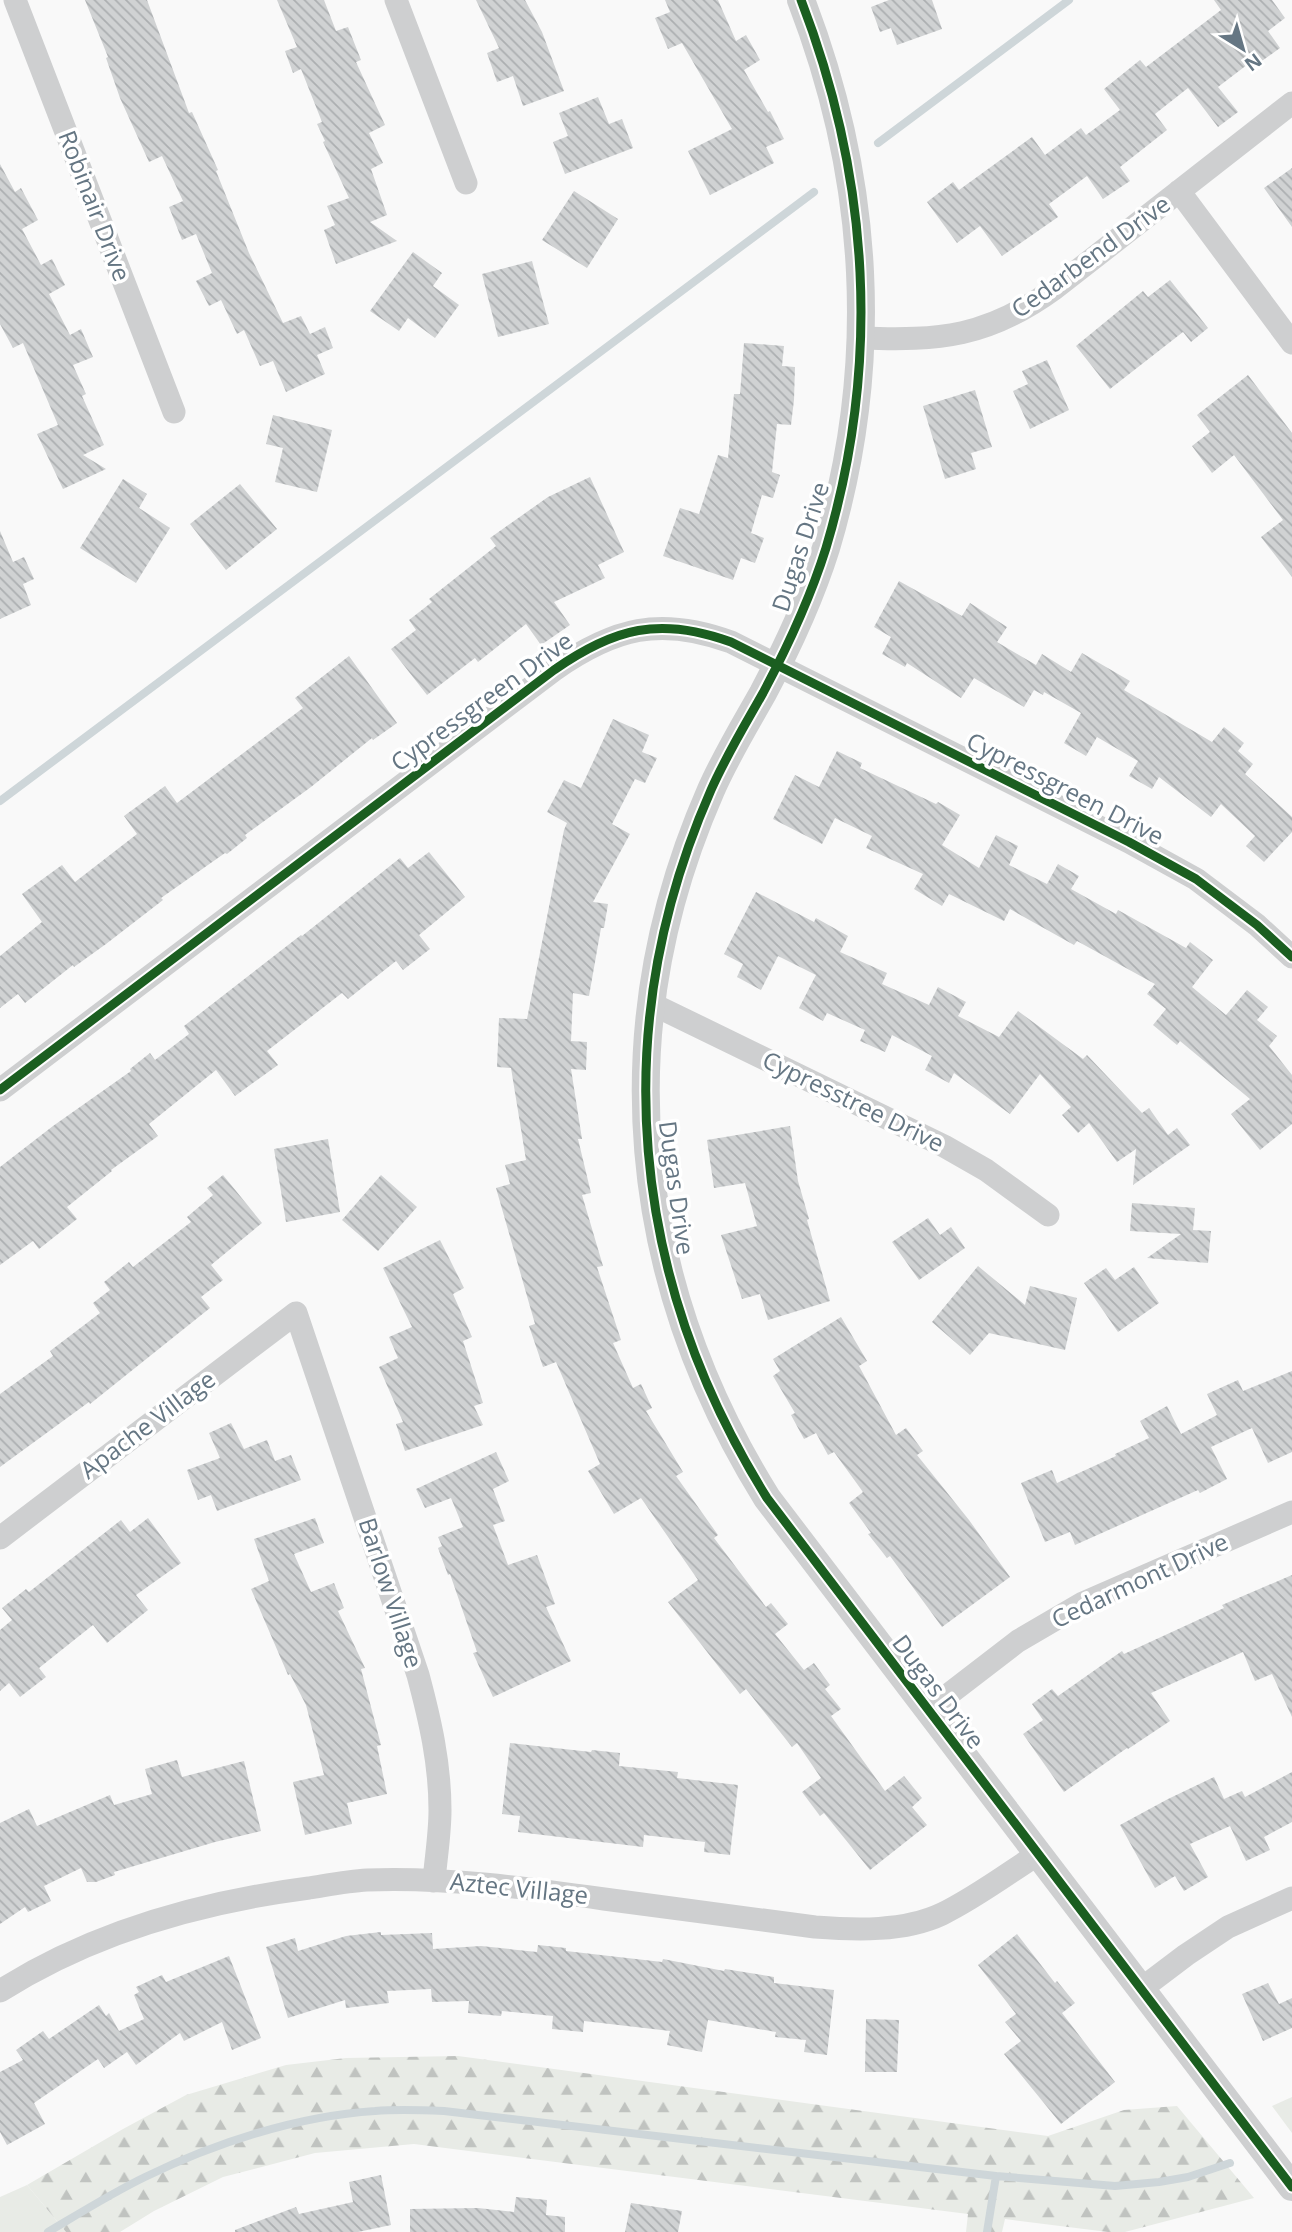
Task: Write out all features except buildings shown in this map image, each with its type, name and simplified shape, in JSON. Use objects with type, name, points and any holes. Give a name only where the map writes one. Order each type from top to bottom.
[{"type":"street","name":"Robinair Drive","points":[[15,0],[174,412]]},
{"type":"street","points":[[396,0],[466,183]]},
{"type":"street","name":"Dugas Drive","points":[[801,0],[821,55],[851,182],[857,227],[861,338],[859,380],[854,421],[835,515],[816,579],[777,665],[723,765],[685,856],[666,923],[650,1003],[647,1038],[646,1112],[660,1236],[682,1323],[697,1360],[730,1434],[767,1498],[1292,2187]]},
{"type":"street","name":"Cedarbend Drive","points":[[861,338],[943,337],[967,332],[1020,313],[1046,296],[1292,103]]},
{"type":"street","points":[[1179,191],[1292,343]]},
{"type":"street","name":"Cypressgreen Drive","points":[[0,1090],[554,670],[588,647],[631,631],[672,628],[731,642],[1129,842],[1196,879],[1257,925],[1292,957]]},
{"type":"street","name":"Cypresstree Drive","points":[[650,1003],[944,1146],[986,1170],[1048,1215]]},
{"type":"street","name":"Apache Village","points":[[0,1538],[296,1312]]},
{"type":"street","name":"Barlow Village","points":[[296,1312],[430,1718],[440,1807],[434,1881]]},
{"type":"street","name":"Cedarmont Drive","points":[[928,1711],[1018,1641],[1083,1603],[1292,1512]]},
{"type":"street","name":"Aztec Village","points":[[0,1991],[22,1977],[114,1934],[189,1909],[254,1895],[365,1880],[508,1885],[815,1927],[867,1928],[917,1922],[941,1914],[1038,1854]]},
{"type":"street","points":[[1140,1989],[1216,1934],[1292,1898]]},
{"type":"green space","points":[[458,2056],[1048,2136],[1124,2110],[1177,2106],[1254,2198],[1125,2232],[1005,2219],[1002,2232],[966,2232],[968,2214],[414,2144],[315,2153],[223,2177],[154,2211],[120,2232],[66,2232],[27,2185],[186,2095],[286,2065],[346,2058]]},
{"type":"green space","points":[[1292,2097],[1292,2133],[1272,2106]]},
{"type":"green space","points":[[27,2185],[66,2232],[0,2232],[0,2197]]},
{"type":"waterway","points":[[878,143],[1069,0]]},
{"type":"waterway","points":[[0,801],[814,192]]},
{"type":"waterway","points":[[48,2232],[145,2177],[228,2142],[286,2125],[384,2110],[444,2111],[996,2176],[1115,2186],[1188,2177],[1230,2163]]},
{"type":"waterway","points":[[987,2232],[996,2176]]},
{"type":"cycle path","points":[[801,0],[824,67],[842,135],[854,204],[860,272],[860,341],[855,410],[844,479],[820,567],[781,658],[711,790],[678,880],[656,971],[646,1061],[648,1151],[661,1240],[686,1328],[721,1414],[767,1498],[1292,2187]]},
{"type":"cycle path","points":[[0,1090],[554,670],[597,644],[638,630],[682,629],[731,642],[1129,842],[1196,879],[1257,925],[1292,957]]}]
